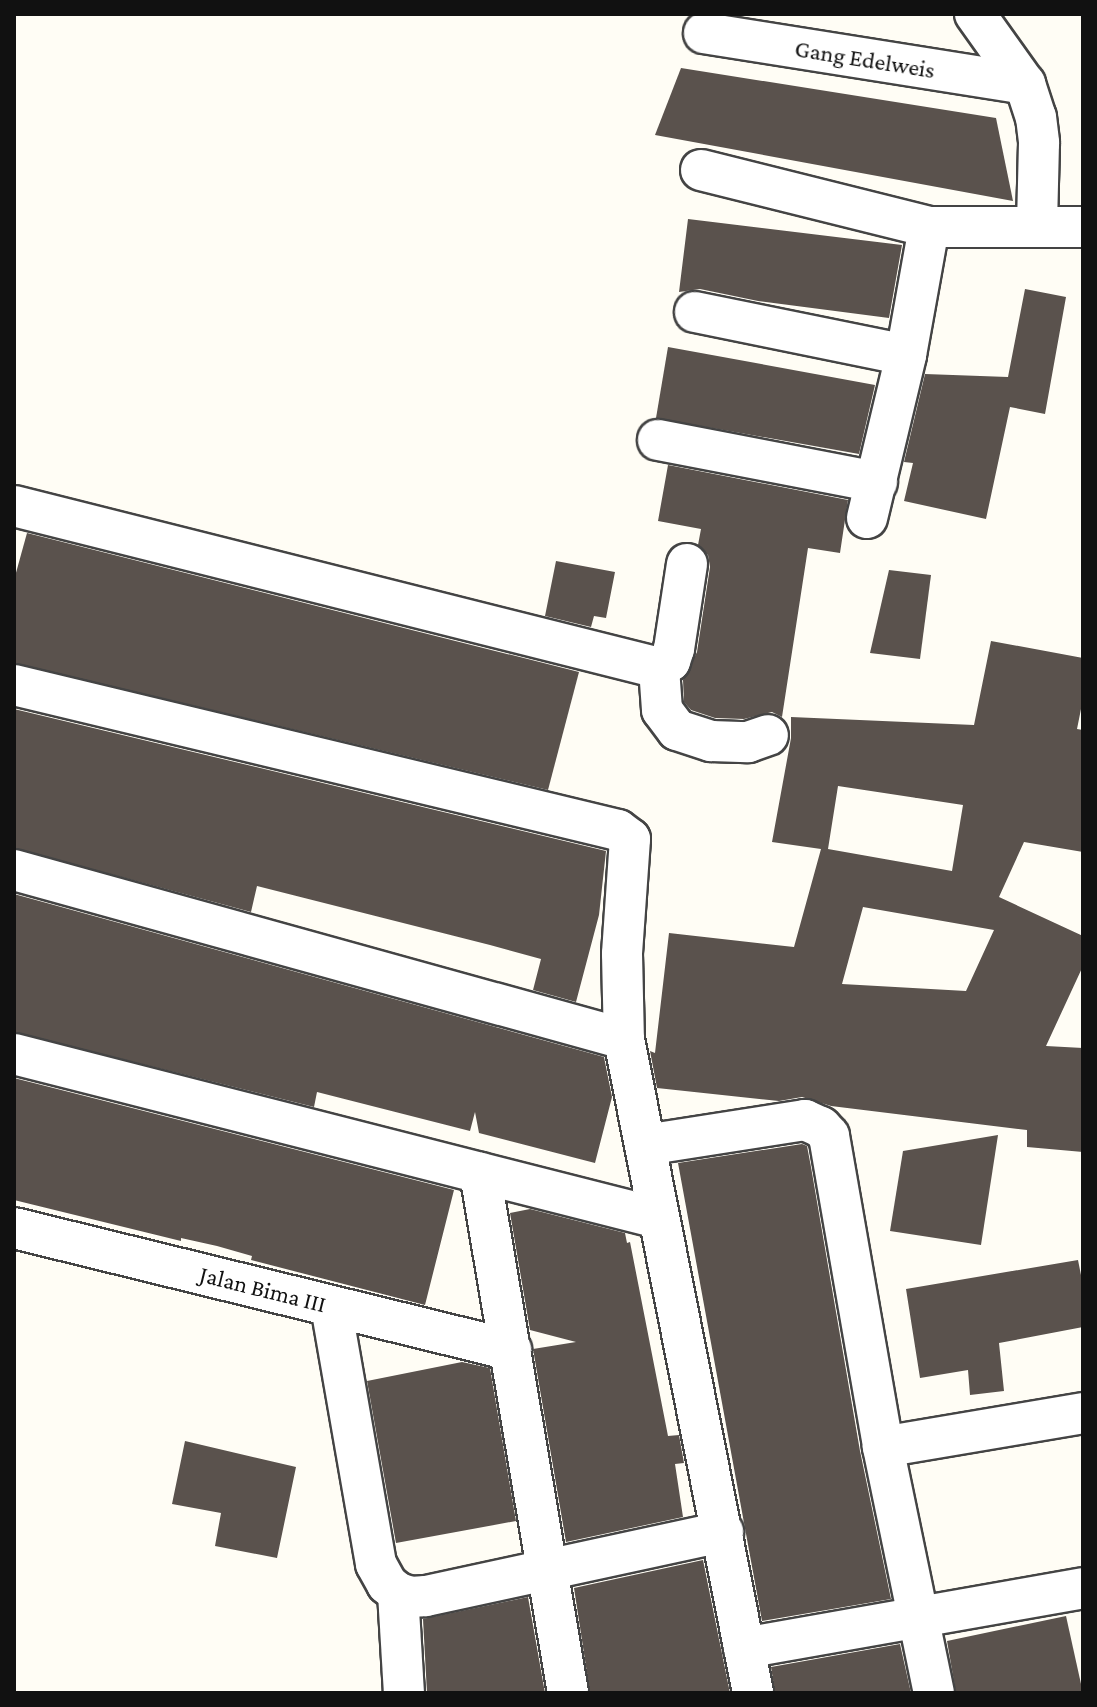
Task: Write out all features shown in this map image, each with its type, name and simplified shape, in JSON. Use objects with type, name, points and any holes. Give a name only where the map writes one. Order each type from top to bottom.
[{"type":"street","points":[[975,14],[1025,84],[1036,117],[1039,143],[1037,225]]},
{"type":"street","name":"Gang Edelweis","points":[[704,33],[1025,84]]},
{"type":"street","points":[[701,170],[929,227],[1083,227]]},
{"type":"street","points":[[658,440],[872,500],[906,355],[929,227]]},
{"type":"street","points":[[695,312],[906,355]]},
{"type":"street","points":[[14,506],[659,668],[670,661],[674,649],[687,564]]},
{"type":"street","points":[[659,668],[662,710],[677,730],[711,741],[748,742],[768,735]]},
{"type":"street","points":[[14,685],[618,830],[627,836],[630,844],[622,954],[624,1039],[753,1693]]},
{"type":"street","points":[[14,870],[624,1039]]},
{"type":"street","points":[[14,1054],[658,1218]]},
{"type":"street","points":[[645,1145],[805,1120],[821,1127],[829,1136],[883,1447],[934,1693]]},
{"type":"street","points":[[480,1173],[550,1568],[568,1693]]},
{"type":"street","name":"Jalan Bima III","points":[[14,1228],[511,1350]]},
{"type":"street","points":[[331,1306],[376,1564],[387,1584],[398,1593],[411,1597],[426,1596],[723,1532]]},
{"type":"street","points":[[883,1447],[1083,1413]]},
{"type":"street","points":[[744,1648],[1083,1588]]},
{"type":"street","points":[[398,1593],[404,1693]]},
{"type":"building","points":[[681,68],[996,118],[1013,201],[655,135]]},
{"type":"building","points":[[688,219],[902,245],[889,318],[758,301],[700,289],[679,292]]},
{"type":"building","points":[[1025,289],[1066,297],[1045,414],[1010,407],[986,519],[904,501],[913,463],[904,462],[925,374],[1008,377]]},
{"type":"building","points":[[668,347],[875,385],[859,454],[656,418]]},
{"type":"building","points":[[668,465],[848,500],[840,553],[808,548],[782,717],[772,712],[744,719],[715,718],[691,710],[684,702],[683,680],[697,652],[710,567],[708,555],[698,545],[701,529],[658,521]]},
{"type":"building","points":[[27,533],[579,672],[548,790],[14,663],[14,580]]},
{"type":"building","points":[[556,561],[615,572],[606,618],[594,616],[591,627],[545,616]]},
{"type":"building","points":[[889,570],[931,575],[920,659],[870,653]]},
{"type":"building","points":[[991,641],[1083,658],[1083,699],[1077,729],[1083,730],[1083,852],[1024,842],[999,897],[1083,936],[1083,966],[1046,1046],[1083,1048],[1083,1152],[1027,1147],[1027,1130],[831,1106],[802,1097],[779,1101],[657,1088],[650,1051],[655,1053],[669,933],[794,947],[821,849],[772,842],[791,738],[791,717],[974,725]],"holes":[[[838,786],[963,805],[952,871],[828,849]],[[863,907],[994,930],[966,991],[842,984]]]},
{"type":"building","points":[[14,709],[606,851],[599,915],[576,1002],[533,990],[541,959],[490,945],[257,886],[251,912],[14,848]]},
{"type":"building","points":[[14,894],[604,1057],[612,1097],[595,1163],[479,1133],[475,1112],[470,1131],[317,1092],[314,1107],[14,1032]]},
{"type":"building","points":[[14,1078],[454,1190],[425,1305],[251,1260],[252,1256],[217,1246],[181,1238],[181,1241],[14,1200]]},
{"type":"building","points":[[998,1135],[981,1245],[890,1231],[903,1151]]},
{"type":"building","points":[[802,1144],[807,1146],[860,1451],[891,1599],[762,1621],[678,1163]]},
{"type":"building","points":[[530,1209],[625,1233],[627,1243],[630,1242],[668,1436],[679,1435],[684,1463],[675,1464],[683,1517],[566,1542],[533,1349],[576,1342],[530,1330],[510,1213]]},
{"type":"building","points":[[1078,1260],[1083,1285],[1083,1327],[999,1343],[1004,1391],[970,1395],[968,1370],[920,1378],[906,1289]]},
{"type":"building","points":[[462,1362],[490,1368],[516,1521],[396,1543],[367,1381]]},
{"type":"building","points":[[185,1441],[296,1467],[277,1558],[215,1546],[221,1513],[172,1504]]},
{"type":"building","points":[[703,1560],[730,1693],[590,1693],[574,1588]]},
{"type":"building","points":[[528,1597],[545,1693],[427,1693],[423,1619]]},
{"type":"building","points":[[1066,1616],[1083,1693],[956,1693],[947,1641]]},
{"type":"building","points":[[900,1644],[911,1693],[775,1693],[771,1667]]}]
